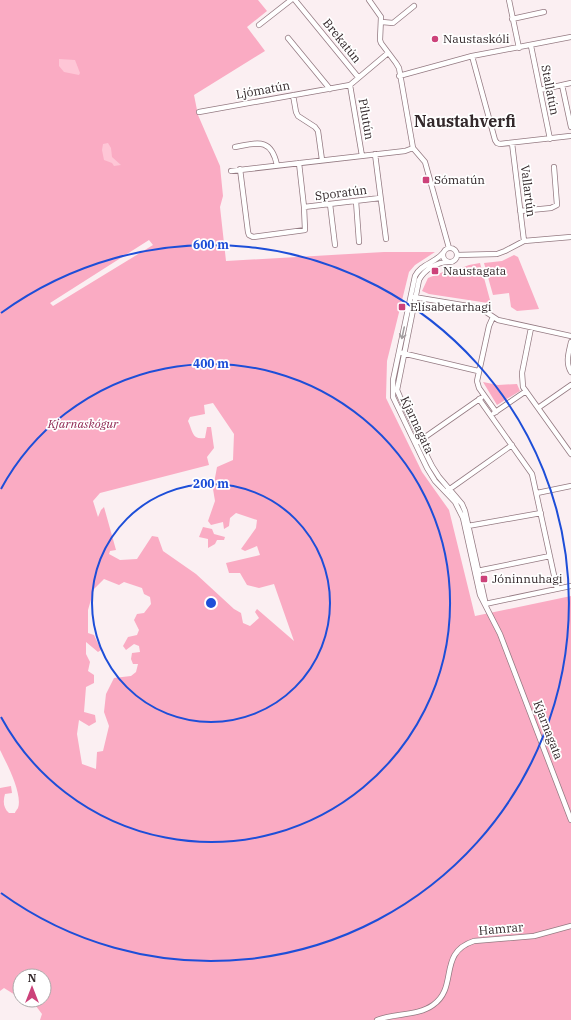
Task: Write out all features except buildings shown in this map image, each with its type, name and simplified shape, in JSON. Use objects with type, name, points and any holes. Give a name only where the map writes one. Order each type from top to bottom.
[{"type":"street","points":[[259,25],[291,0]]},
{"type":"street","name":"Brekatún","points":[[295,0],[358,77]]},
{"type":"street","points":[[369,0],[380,15],[382,22],[380,40],[396,63],[413,148],[425,162],[449,248]]},
{"type":"street","points":[[508,0],[518,48]]},
{"type":"street","points":[[382,22],[393,23],[414,6]]},
{"type":"street","points":[[512,19],[544,12]]},
{"type":"street","points":[[399,76],[472,56],[531,46],[571,37]]},
{"type":"street","points":[[288,38],[330,88]]},
{"type":"street","name":"Stallatún","points":[[531,46],[550,139]]},
{"type":"street","points":[[350,85],[388,53]]},
{"type":"street","points":[[472,56],[497,143],[512,143],[570,136]]},
{"type":"street","points":[[540,90],[571,83]]},
{"type":"street","name":"Ljómatún","points":[[199,112],[350,85]]},
{"type":"street","name":"Pílutún","points":[[350,85],[362,156]]},
{"type":"street","points":[[562,85],[571,127]]},
{"type":"street","points":[[293,95],[298,116],[315,127],[318,132],[322,160]]},
{"type":"street","points":[[235,147],[257,143],[264,145],[274,154],[277,165]]},
{"type":"street","name":"Vallartún","points":[[512,143],[524,241]]},
{"type":"street","points":[[231,170],[405,151],[413,148]]},
{"type":"street","name":"Sporatún","points":[[375,154],[386,239]]},
{"type":"street","points":[[240,169],[249,235],[252,237],[305,230],[299,163]]},
{"type":"street","points":[[520,211],[551,208],[557,205],[554,167]]},
{"type":"street","name":"Sporatún","points":[[304,207],[380,198]]},
{"type":"street","points":[[356,201],[359,242]]},
{"type":"street","points":[[330,204],[334,245]]},
{"type":"street","points":[[458,255],[501,253],[524,241],[571,237]]},
{"type":"street","points":[[449,248],[443,253],[444,260],[448,262],[455,260],[458,255]]},
{"type":"street","points":[[449,248],[455,250],[458,255]]},
{"type":"street","name":"Kjarnagata","points":[[443,253],[440,257],[416,273],[413,297],[401,353],[393,380],[393,397],[415,444],[435,481],[462,504],[465,511],[485,604],[500,634],[571,820]]},
{"type":"street","name":"Kjarnagata","points":[[413,297],[423,273],[441,263],[448,262]]},
{"type":"street","points":[[413,297],[480,308],[488,312],[493,317],[531,328],[571,336]]},
{"type":"street","points":[[493,317],[488,326],[478,371],[477,383],[484,396],[496,412]]},
{"type":"street","points":[[531,328],[522,373],[523,387],[571,454]]},
{"type":"street","points":[[571,342],[567,360],[571,372]]},
{"type":"street","points":[[401,353],[478,371]]},
{"type":"street","name":"Kjarnagata","points":[[401,353],[397,390],[420,441],[447,491]]},
{"type":"street","points":[[538,408],[571,385]]},
{"type":"street","points":[[491,416],[526,391]]},
{"type":"street","points":[[415,444],[484,396]]},
{"type":"street","points":[[479,399],[532,474],[557,588]]},
{"type":"street","points":[[447,491],[512,445]]},
{"type":"street","points":[[537,493],[571,486]]},
{"type":"street","points":[[467,526],[541,513]]},
{"type":"street","points":[[477,571],[550,556]]},
{"type":"street","points":[[485,604],[571,586]]},
{"type":"street","name":"Hamrar","points":[[377,1020],[426,1009],[434,1004],[444,993],[453,957],[457,951],[467,943],[474,941],[534,936],[571,926]]},
{"type":"green space","name":"Kjarnaskógur","points":[[0,0],[258,0],[267,11],[247,27],[265,51],[194,95],[198,115],[220,166],[223,196],[220,207],[226,261],[384,252],[435,252],[415,265],[409,272],[387,361],[386,398],[422,472],[449,510],[475,616],[571,596],[571,1020],[40,1020],[42,1014],[38,1008],[52,1008],[52,968],[12,968],[12,993],[4,988],[0,991],[0,788],[11,786],[12,793],[5,794],[4,799],[5,807],[9,813],[15,813],[19,802],[16,787],[0,750]],"holes":[[[149,240],[153,245],[53,306],[50,303]],[[213,403],[234,434],[233,460],[217,467],[213,489],[215,501],[208,521],[211,525],[223,522],[224,529],[229,526],[230,518],[236,513],[257,520],[256,528],[241,549],[245,551],[257,546],[260,555],[226,563],[229,573],[240,573],[247,585],[259,588],[274,584],[294,641],[257,609],[255,612],[259,618],[250,626],[243,623],[241,613],[234,609],[196,574],[163,551],[158,537],[152,536],[137,559],[120,560],[109,554],[110,551],[116,550],[104,507],[98,517],[93,501],[100,493],[209,465],[207,457],[214,448],[211,427],[207,427],[205,438],[198,438],[195,436],[188,421],[190,417],[205,414],[204,405]],[[104,579],[119,585],[124,582],[142,588],[144,594],[150,597],[151,604],[144,613],[137,614],[134,620],[139,630],[137,635],[128,637],[123,646],[126,650],[134,644],[139,646],[140,652],[132,653],[131,659],[133,664],[138,664],[136,672],[131,676],[114,678],[106,694],[104,712],[109,726],[103,751],[97,752],[96,769],[82,764],[77,734],[79,720],[89,726],[96,722],[95,715],[84,712],[86,687],[94,683],[94,675],[88,671],[90,662],[86,654],[86,642],[98,652],[101,650],[94,635],[88,633],[88,610],[94,589]]]},
{"type":"green space","points":[[514,255],[518,257],[539,309],[517,311],[511,307],[509,293],[493,295],[484,263],[502,261]]},
{"type":"green space","points":[[480,263],[490,300],[488,303],[429,294],[422,291],[428,278],[443,272],[449,273],[469,265]]},
{"type":"green space","points":[[483,382],[498,385],[517,384],[520,391],[497,405]]},
{"type":"green space","points":[[203,527],[212,529],[214,534],[225,537],[224,540],[217,540],[215,544],[208,548],[208,539],[199,537]]},
{"type":"shaded area","points":[[59,59],[75,60],[80,73],[79,75],[64,72],[59,66]]},
{"type":"shaded area","points":[[108,143],[111,148],[112,157],[121,165],[114,166],[112,163],[104,160],[102,150],[103,144]]},
{"type":"place","name":"Naustaskóli","points":[[435,39]]},
{"type":"place","name":"Sómatún","points":[[426,180]]},
{"type":"place","name":"Naustagata","points":[[435,271]]},
{"type":"place","name":"Elísabetarhagi","points":[[402,307]]},
{"type":"place","name":"Jóninnuhagi","points":[[484,579]]},
{"type":"district","name":"Naustahverfi","points":[[465,121]]}]
